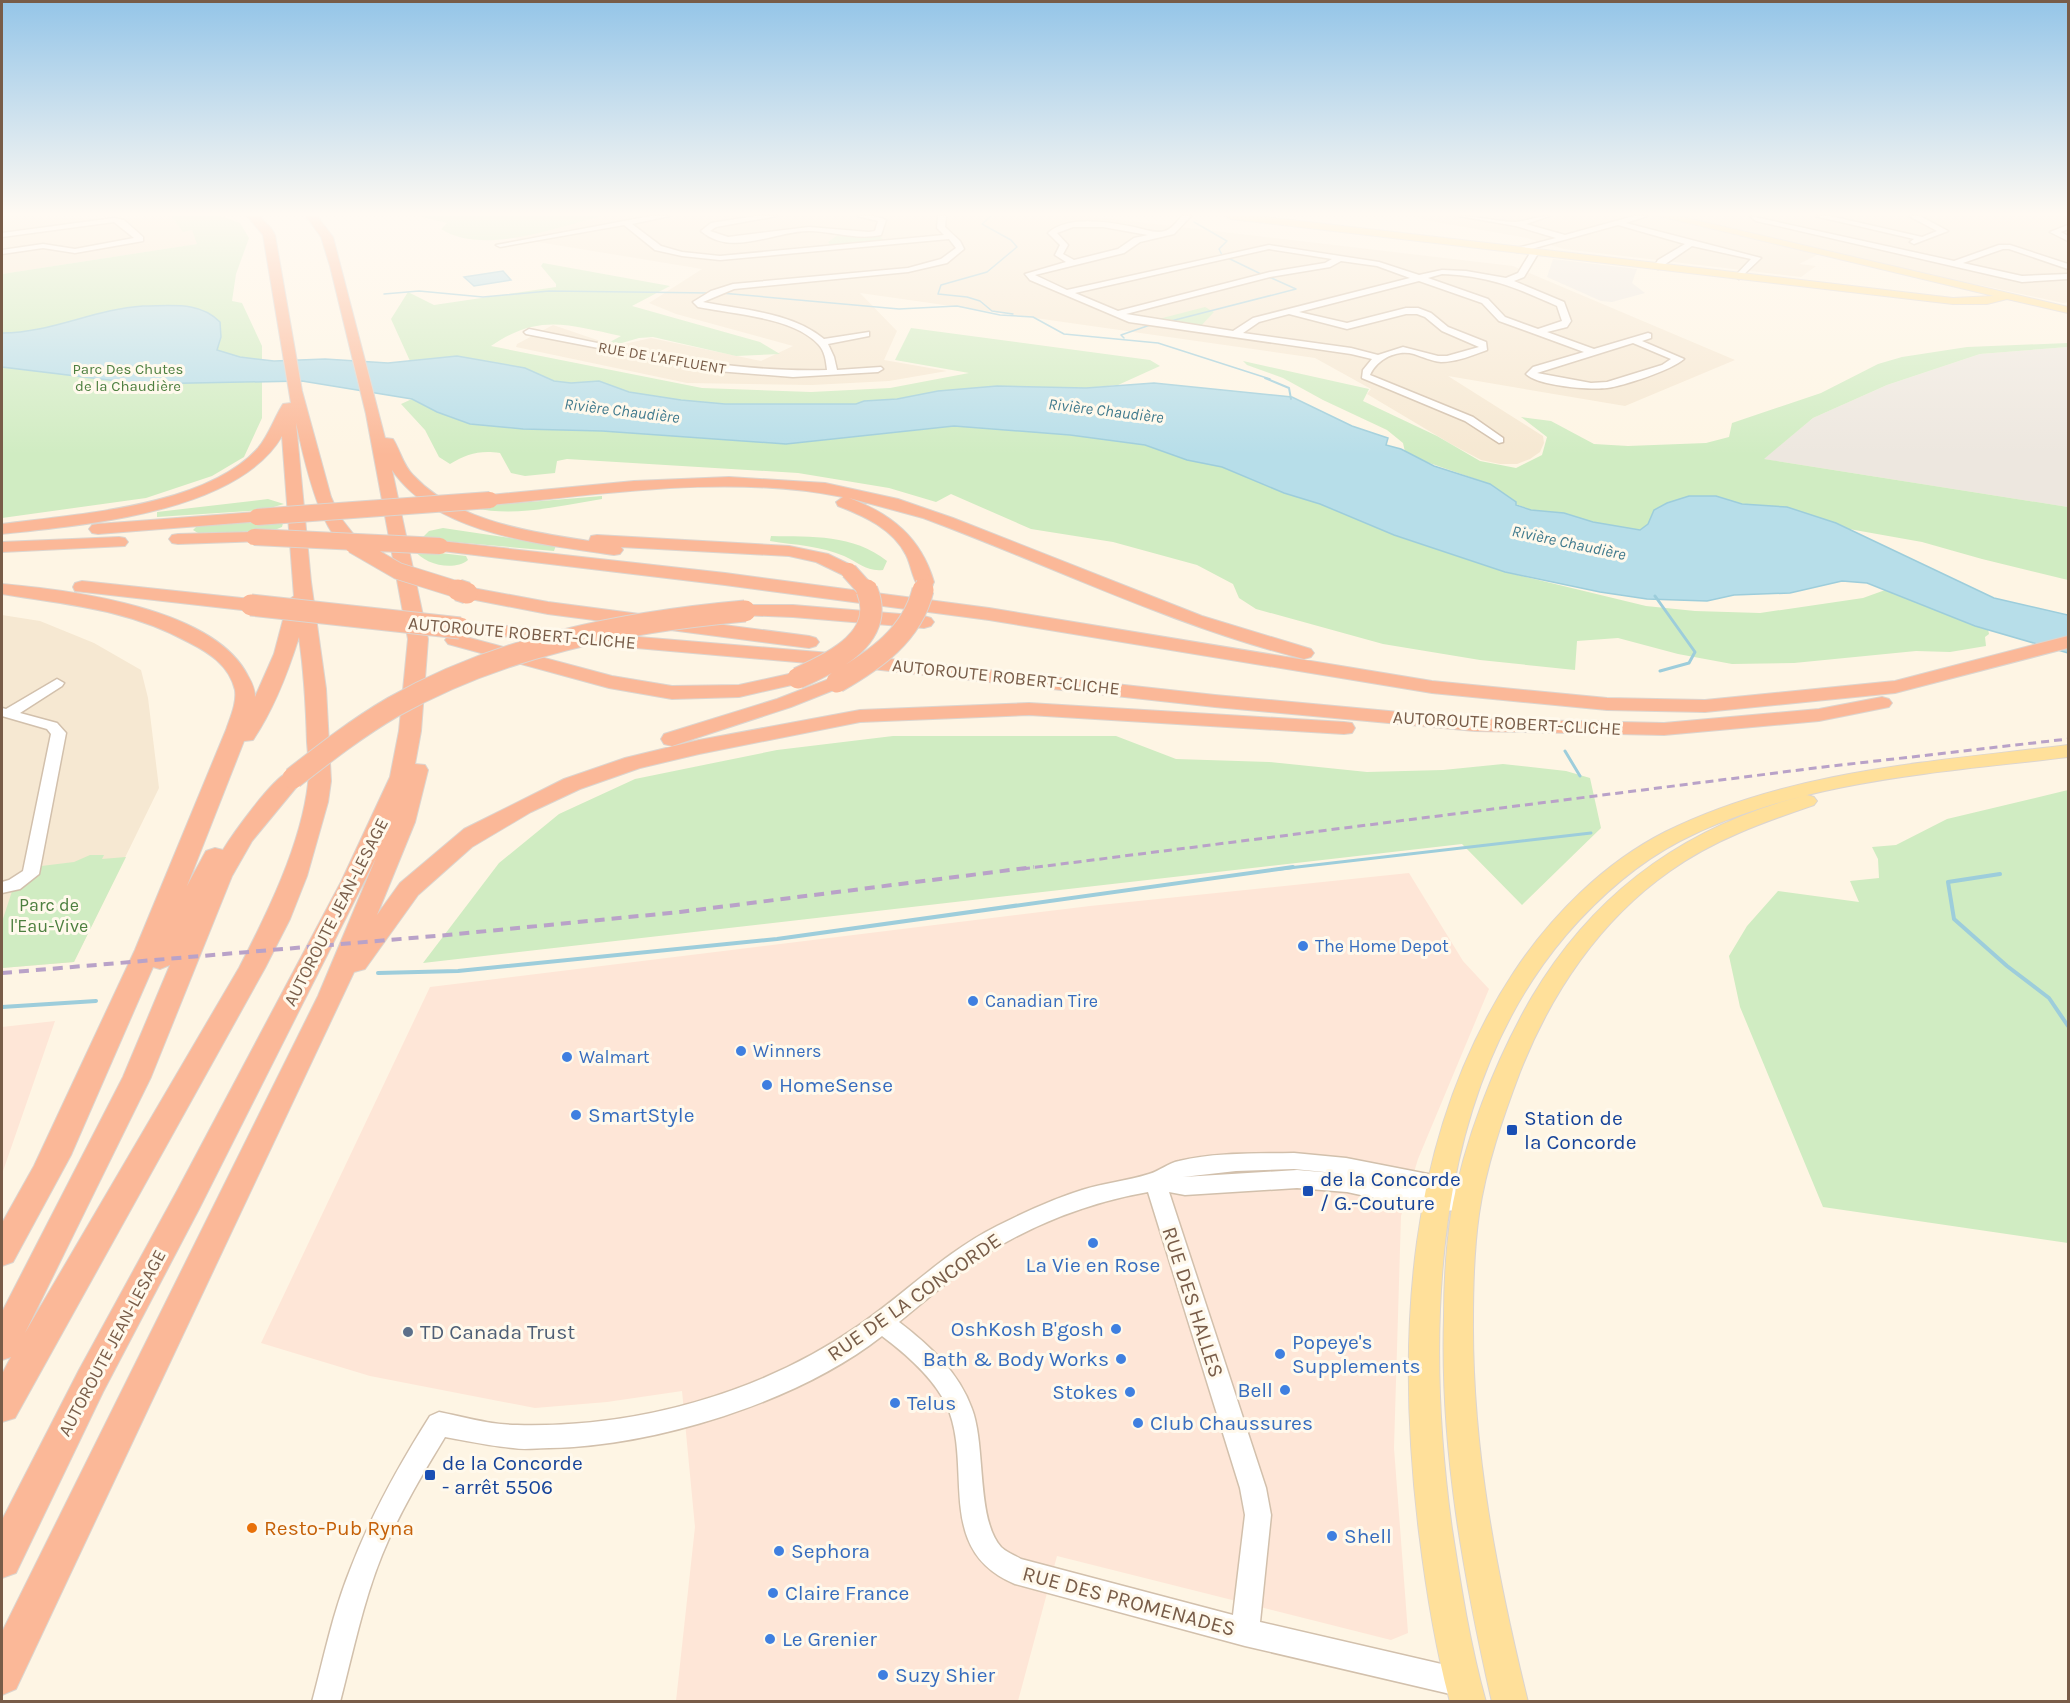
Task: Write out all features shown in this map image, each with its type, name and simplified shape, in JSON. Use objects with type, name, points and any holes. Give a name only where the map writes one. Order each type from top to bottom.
[{"type":"highway","points":[[280,295],[295,391],[323,497],[332,518],[353,545],[398,571],[467,593],[548,608],[1278,705]]},
{"type":"highway","name":"AUTOROUTE JEAN-LESAGE","points":[[2,1558],[91,1380],[188,1200],[376,835],[401,777],[410,731],[418,639],[370,405],[342,295]]},
{"type":"highway","points":[[2,529],[128,510],[205,488],[236,473],[261,456],[270,443],[295,391]]},
{"type":"highway","points":[[370,405],[406,479],[431,499],[467,517],[514,533],[989,614]]},
{"type":"highway","points":[[2,1406],[252,968],[277,919],[295,876],[317,802],[320,781],[316,689],[302,582],[287,409]]},
{"type":"highway","points":[[2,537],[719,480],[766,481],[829,489],[893,503],[935,516],[1206,624],[1281,647],[1339,661],[1450,682],[1531,691],[1623,699],[1741,701]]},
{"type":"highway","points":[[331,996],[409,889],[459,844],[505,808],[592,764],[784,703],[837,682],[876,658],[899,638],[917,610],[925,582],[920,561],[907,541],[892,527],[854,506],[805,492],[760,486],[719,484],[522,497]]},
{"type":"highway","points":[[2,580],[168,595],[317,613],[458,634],[589,678],[651,690],[719,693],[746,690],[798,678],[829,664],[845,654],[863,635],[873,614],[871,596],[860,579],[849,570],[822,558],[789,551],[575,538],[524,531],[467,517]]},
{"type":"highway","name":"AUTOROUTE ROBERT-CLICHE","points":[[2,547],[254,537],[440,546],[725,579],[989,614],[1337,673],[1499,695],[1607,704],[1705,706],[1741,701],[1821,696],[1894,687],[1998,668]]},
{"type":"highway","points":[[205,812],[266,699],[295,622],[302,582]]},
{"type":"highway","points":[[2,589],[85,601],[154,618],[217,649],[233,665],[245,690],[244,709],[205,812],[148,950],[48,1169]]},
{"type":"highway","points":[[2,1252],[129,1021],[211,861],[233,833],[293,778],[339,741],[400,703],[492,661],[548,643],[615,627],[672,617],[745,611],[803,611],[934,622],[1337,673]]},
{"type":"highway","name":"AUTOROUTE ROBERT-CLICHE","points":[[458,634],[854,661],[1203,699],[1475,725],[1664,729],[1819,715],[1893,701],[1998,668]]},
{"type":"highway","points":[[2,1675],[331,996],[387,864],[403,822],[424,742],[425,674],[418,639]]},
{"type":"highway","points":[[1998,668],[2068,642]]},
{"type":"highway","points":[[1998,668],[2068,656]]},
{"type":"highway","points":[[459,844],[523,807],[573,784],[633,763],[699,747],[860,716],[1029,710],[1516,737],[1619,736],[1664,729]]},
{"type":"highway","points":[[2,1345],[137,1077],[220,876],[243,838],[268,805],[293,778]]},
{"type":"main road","points":[[1906,295],[2068,310]]},
{"type":"main road","points":[[1987,301],[2007,296],[2068,310]]},
{"type":"main road","points":[[1465,1692],[1445,1597],[1431,1507],[1422,1405],[1424,1302],[1436,1194],[1460,1104],[1476,1062],[1521,978],[1575,909],[1639,857],[1698,825],[1764,799],[1857,779],[2068,751]]},
{"type":"main road","points":[[1510,1701],[1486,1599],[1470,1511],[1461,1408],[1458,1307],[1467,1201],[1507,1071],[1532,1018],[1584,939],[1634,889],[1661,867],[1716,835],[1751,819],[1806,801],[1868,788],[2068,760]]},
{"type":"street","points":[[709,295],[697,302],[701,305],[734,310],[789,325],[823,342],[830,356],[832,373]]},
{"type":"street","points":[[1075,295],[1129,319],[1351,351],[1379,358]]},
{"type":"street","points":[[1115,314],[1189,295]]},
{"type":"street","points":[[1234,335],[1250,323],[1348,295]]},
{"type":"street","points":[[1469,295],[1491,305],[1502,319],[1593,352]]},
{"type":"street","points":[[1538,332],[1567,321],[1561,304],[1542,295]]},
{"type":"street","points":[[1290,311],[1347,326],[1406,311],[1418,311],[1428,315],[1445,329],[1485,346],[1445,359],[1432,358],[1410,350],[1394,352],[1379,358],[1366,369],[1365,376],[1469,419],[1499,440]]},
{"type":"street","name":"RUE DE L'AFFLUENT","points":[[529,332],[705,369],[789,374],[878,369]]},
{"type":"street","points":[[823,342],[866,334]]},
{"type":"street","points":[[1632,340],[1679,359],[1665,367],[1601,386],[1538,378],[1531,374],[1536,369],[1632,340],[1648,336]]},
{"type":"street","points":[[5,713],[57,684]]},
{"type":"street","points":[[2,887],[24,881],[31,874],[59,733],[52,726],[5,713]]},
{"type":"street","name":"RUE DE LA CONCORDE","points":[[326,1701],[362,1572],[374,1542],[401,1488],[439,1424],[514,1437],[590,1434],[704,1412],[801,1374],[866,1334],[970,1253],[1004,1233],[1082,1199],[1121,1188],[1155,1182],[1185,1186],[1297,1179],[1436,1194],[1467,1201]]},
{"type":"street","name":"RUE DES HALLES","points":[[1155,1182],[1253,1488],[1258,1515],[1245,1632]]},
{"type":"street","name":"RUE DES PROMENADES","points":[[881,1322],[900,1334],[936,1372],[960,1408],[966,1430],[974,1509],[980,1533],[992,1556],[1015,1570],[1465,1692]]},
{"type":"shaded area","points":[[661,295],[862,295],[897,331],[884,360],[947,371],[889,381],[812,385],[687,383],[516,347],[517,344],[553,325],[615,346],[651,338],[761,361],[793,346],[676,314],[649,303]]},
{"type":"shaded area","points":[[877,295],[1583,295],[1735,360],[1625,406],[1448,376],[1543,436],[1544,443],[1540,452],[1530,459],[1517,464],[1500,464],[1481,460],[1451,444],[1367,394],[1371,389],[1315,358]]},
{"type":"shaded area","points":[[1589,295],[1636,295],[1612,302],[1601,301]]},
{"type":"shaded area","points":[[2028,295],[2068,295],[2068,302]]},
{"type":"shaded area","points":[[2068,347],[2068,507],[1763,459],[1813,418],[1887,385],[1980,354]]},
{"type":"shaded area","points":[[2,615],[40,621],[94,643],[141,670],[148,698],[159,788],[74,962],[2,968]]},
{"type":"shaded area","points":[[1409,873],[1463,961],[1489,989],[1418,1159],[1401,1216],[1394,1448],[1408,1633],[1391,1640],[1057,1556],[1018,1701],[676,1701],[695,1527],[682,1391],[607,1402],[535,1408],[370,1376],[261,1343],[430,987],[1090,906]]},
{"type":"shaded area","points":[[55,1021],[2,1174],[2,1027]]},
{"type":"green space","name":"Parc Des Chutes de la Chaudière","points":[[2,295],[233,295],[232,301],[242,303],[262,346],[262,418],[244,457],[212,476],[146,498],[2,518]]},
{"type":"green space","points":[[406,295],[415,295],[434,305],[499,295],[652,295],[632,306],[760,342],[780,354],[736,356],[653,337],[639,338],[615,345],[608,343],[621,336],[554,324],[524,329],[491,346],[702,388],[811,392],[890,388],[969,373],[895,360],[911,328],[1150,360],[1160,366],[1118,385],[1086,388],[997,386],[938,391],[856,404],[725,404],[629,392],[599,381],[571,383],[554,381],[525,368],[457,356],[410,361],[391,319]]},
{"type":"green space","points":[[1205,307],[1214,312],[1198,329],[1147,322]]},
{"type":"green space","points":[[2068,343],[2068,347],[1980,354],[1887,385],[1813,418],[1764,459],[2068,507],[2068,580],[1922,542],[1849,529],[1787,507],[1742,504],[1716,496],[1654,510],[1648,524],[1640,530],[1593,522],[1564,513],[1531,510],[1516,504],[1490,484],[1415,458],[1405,452],[1403,443],[1387,430],[1283,378],[1247,365],[1243,361],[1369,389],[1363,401],[1437,436],[1480,461],[1516,468],[1542,455],[1547,437],[1521,417],[1551,421],[1594,444],[1628,446],[1706,443],[1729,437],[1732,423],[1821,393],[1878,364],[1902,357],[1967,347]]},
{"type":"green space","points":[[412,399],[437,412],[470,424],[523,429],[602,431],[786,444],[954,426],[1070,435],[1145,445],[1187,460],[1222,467],[1394,535],[1505,572],[1646,606],[1695,611],[1760,613],[1863,598],[1888,589],[1975,626],[1988,629],[1989,634],[1985,637],[1986,646],[1950,652],[1916,651],[1794,663],[1732,664],[1678,654],[1618,638],[1577,641],[1575,670],[1480,660],[1383,644],[1256,609],[1239,598],[1233,584],[1197,565],[1113,542],[1031,529],[951,494],[936,502],[889,488],[798,473],[567,459],[557,461],[555,473],[525,476],[511,473],[500,453],[493,452],[473,454],[450,464],[439,457],[425,430],[401,404]]},
{"type":"green space","points":[[602,496],[602,499],[519,511],[469,507]]},
{"type":"green space","points":[[268,499],[284,504],[263,510],[157,517],[157,512]]},
{"type":"green space","points":[[284,519],[282,527],[272,531],[198,533],[193,530],[198,525]]},
{"type":"green space","points":[[443,528],[556,545],[554,551],[431,540],[423,537],[429,531]]},
{"type":"green space","points":[[771,536],[817,537],[846,541],[874,552],[887,561],[883,570],[872,570],[826,550],[770,541]]},
{"type":"green space","points":[[414,550],[466,556],[468,560],[462,564],[439,565],[425,559]]},
{"type":"green space","points":[[893,736],[1116,736],[1176,759],[1269,762],[1367,772],[1443,770],[1503,764],[1566,771],[1590,778],[1601,828],[1522,905],[1462,844],[423,963],[499,863],[559,814],[635,779],[777,750]]},
{"type":"green space","points":[[2068,790],[2068,1243],[1823,1207],[1740,1007],[1729,956],[1747,926],[1778,891],[1859,902],[1850,881],[1879,878],[1878,859],[1872,847],[1896,845],[1947,819]]},
{"type":"green space","name":"Parc de l'Eau-Vive","points":[[90,855],[104,855],[102,859],[126,857],[74,962],[2,968],[2,922],[14,885],[33,867],[74,862]]},
{"type":"water","name":"Rivière Chaudière","points":[[143,306],[184,306],[212,315],[220,322],[221,337],[217,350],[240,357],[274,361],[325,359],[388,363],[457,356],[525,368],[554,381],[571,383],[599,381],[629,392],[725,404],[856,404],[938,391],[997,386],[1086,388],[1154,383],[1292,397],[1352,426],[1388,438],[1386,445],[1401,449],[1434,466],[1490,484],[1516,502],[1516,505],[1531,510],[1564,513],[1593,522],[1640,530],[1648,524],[1654,510],[1667,503],[1689,496],[1716,496],[1742,504],[1787,507],[1836,523],[1994,598],[2068,615],[2068,653],[1975,626],[1867,583],[1842,581],[1790,593],[1734,595],[1707,601],[1647,599],[1600,592],[1505,572],[1394,535],[1222,467],[1187,460],[1145,445],[1070,435],[954,426],[786,444],[602,431],[523,429],[470,424],[437,412],[412,399],[302,381],[142,384],[2,367],[2,333],[38,329],[107,311]]},
{"type":"waterway","points":[[467,295],[500,295]]},
{"type":"waterway","points":[[749,295],[899,309],[957,306],[1000,315],[1033,317],[1064,334],[1158,343],[1270,379]]},
{"type":"waterway","points":[[952,295],[980,301],[992,311],[1013,314]]},
{"type":"waterway","points":[[1167,322],[1271,295]]},
{"type":"waterway","points":[[1124,338],[1121,335],[1150,325]]},
{"type":"waterway","points":[[1265,378],[1289,388],[1291,399]]},
{"type":"waterway","points":[[1655,596],[1695,652],[1689,663],[1660,671]]},
{"type":"waterway","points":[[1565,751],[1580,776]]},
{"type":"waterway","points":[[1280,869],[1591,833]]},
{"type":"waterway","points":[[378,973],[458,971],[777,939],[1293,867]]},
{"type":"waterway","points":[[2000,874],[1948,882],[1954,919],[2007,966],[2049,998],[2068,1026]]},
{"type":"waterway","points":[[2,1007],[96,1001]]},
{"type":"railway","points":[[1022,869],[1815,768],[2068,739]]},
{"type":"railway","points":[[2,973],[447,935],[680,912],[1034,867]]},
{"type":"place","name":"The Home Depot","points":[[1303,946]]},
{"type":"place","name":"Canadian Tire","points":[[973,1001]]},
{"type":"place","name":"Winners","points":[[741,1051]]},
{"type":"place","name":"Walmart","points":[[567,1057]]},
{"type":"place","name":"HomeSense","points":[[767,1085]]},
{"type":"place","name":"SmartStyle","points":[[576,1115]]},
{"type":"place","name":"Station de la Concorde","points":[[1512,1130]]},
{"type":"place","name":"de la Concorde / G.-Couture","points":[[1308,1191]]},
{"type":"place","name":"La Vie en Rose","points":[[1093,1243]]},
{"type":"place","name":"OshKosh B'gosh","points":[[1116,1329]]},
{"type":"place","name":"TD Canada Trust","points":[[408,1332]]},
{"type":"place","name":"Popeye's Supplements","points":[[1280,1354]]},
{"type":"place","name":"Bath & Body Works","points":[[1121,1359]]},
{"type":"place","name":"Bell","points":[[1285,1390]]},
{"type":"place","name":"Stokes","points":[[1130,1392]]},
{"type":"place","name":"Telus","points":[[895,1403]]},
{"type":"place","name":"Club Chaussures","points":[[1138,1423]]},
{"type":"place","name":"de la Concorde - arrêt 5506","points":[[430,1475]]},
{"type":"place","name":"Resto-Pub Ryna","points":[[252,1528]]},
{"type":"place","name":"Shell","points":[[1332,1536]]},
{"type":"place","name":"Sephora","points":[[779,1551]]},
{"type":"place","name":"Claire France","points":[[773,1593]]},
{"type":"place","name":"Le Grenier","points":[[770,1639]]},
{"type":"place","name":"Suzy Shier","points":[[883,1675]]}]
